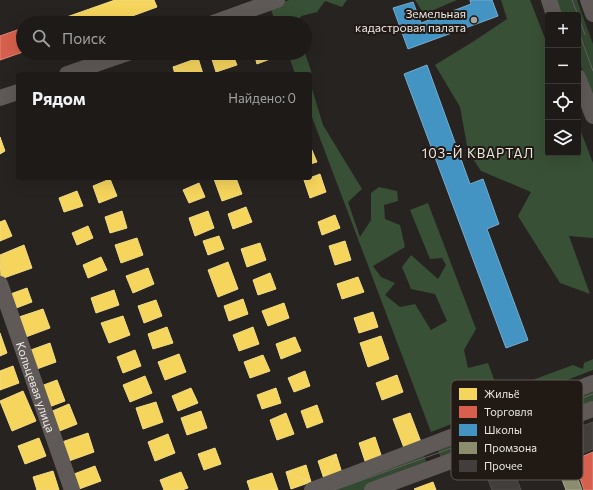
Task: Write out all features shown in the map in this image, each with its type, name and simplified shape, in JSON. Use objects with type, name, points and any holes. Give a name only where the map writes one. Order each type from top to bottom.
[{"type":"street","points":[[232,16],[277,0]]},
{"type":"street","points":[[549,0],[553,12]]},
{"type":"street","points":[[73,72],[108,60]]},
{"type":"street","points":[[581,84],[593,116]]},
{"type":"street","points":[[0,98],[16,93]]},
{"type":"street","name":"Кольцевая улица","points":[[0,284],[72,490]]},
{"type":"street","points":[[583,387],[593,383]]},
{"type":"street","points":[[583,413],[593,409]]},
{"type":"street","points":[[312,490],[451,437]]},
{"type":"street","points":[[372,490],[451,461]]},
{"type":"green space","points":[[289,0],[347,0],[342,7],[325,1],[317,12],[301,16],[273,16],[270,7]]},
{"type":"green space","points":[[415,0],[457,0],[424,14]]},
{"type":"green space","points":[[501,0],[530,0],[545,38],[545,156],[581,156],[581,132],[593,163],[593,238],[569,236],[590,294],[560,283],[518,216],[531,192],[481,171],[468,151],[460,107],[435,65],[507,19]]},
{"type":"green space","points":[[557,0],[577,0],[593,44],[593,99],[581,66],[581,12],[561,12]]},
{"type":"green space","points":[[290,60],[307,60],[311,72],[294,72]]},
{"type":"green space","points":[[312,89],[323,125],[362,189],[348,202],[360,237],[371,220],[371,193],[379,187],[397,191],[398,201],[384,205],[385,219],[400,225],[405,247],[373,266],[381,277],[395,283],[385,295],[400,307],[415,304],[431,330],[447,321],[435,294],[411,289],[402,267],[411,255],[438,279],[446,265],[442,258],[430,259],[410,210],[428,203],[476,329],[464,350],[468,368],[488,363],[494,380],[451,380],[451,424],[431,432],[312,117]]},
{"type":"green space","points":[[593,359],[593,370],[567,380],[532,380],[573,365],[583,369],[584,363]]},
{"type":"green space","points":[[593,388],[593,404],[583,408],[583,392]]},
{"type":"green space","points":[[451,443],[451,458],[442,461],[437,448]]},
{"type":"green space","points":[[423,453],[428,466],[364,490],[326,490]]},
{"type":"building: Жильё","points":[[115,0],[154,0],[157,7],[132,16],[70,16]]},
{"type":"building: Жильё","points":[[192,60],[199,60],[202,72],[189,72],[173,67]]},
{"type":"building: Жильё","points":[[212,60],[235,60],[237,65],[216,72]]},
{"type":"building: Жильё","points":[[259,60],[268,60],[257,64]]},
{"type":"building: Жильё","points":[[173,67],[189,72],[174,72]]},
{"type":"building: Жильё","points":[[0,137],[5,151],[0,154]]},
{"type":"building: Жильё","points":[[312,150],[317,162],[312,163]]},
{"type":"building: Жильё","points":[[320,174],[326,192],[310,198],[304,180],[312,180],[312,177]]},
{"type":"building: Жильё","points":[[110,180],[117,196],[99,203],[93,186]]},
{"type":"building: Жильё","points":[[214,180],[237,180],[242,194],[222,201]]},
{"type":"building: Жильё","points":[[199,183],[205,197],[189,203],[183,190]]},
{"type":"building: Жильё","points":[[77,191],[83,206],[64,212],[59,198]]},
{"type":"building: Жильё","points":[[246,207],[252,222],[233,229],[228,214]]},
{"type":"building: Жильё","points":[[122,211],[127,228],[110,233],[105,217]]},
{"type":"building: Жильё","points":[[208,211],[214,228],[195,236],[189,218]]},
{"type":"building: Жильё","points":[[335,215],[340,228],[322,235],[318,222]]},
{"type":"building: Жильё","points":[[5,220],[12,236],[0,241],[0,222]]},
{"type":"building: Жильё","points":[[88,226],[93,238],[77,245],[72,233]]},
{"type":"building: Жильё","points":[[219,236],[224,249],[208,255],[203,241]]},
{"type":"building: Жильё","points":[[137,238],[143,255],[121,263],[115,245]]},
{"type":"building: Жильё","points":[[345,241],[351,260],[335,265],[329,246]]},
{"type":"building: Жильё","points":[[260,243],[266,260],[247,267],[241,249]]},
{"type":"building: Жильё","points":[[24,245],[32,268],[1,279],[0,255]]},
{"type":"building: Жильё","points":[[101,257],[107,270],[88,278],[83,265]]},
{"type":"building: Жильё","points":[[228,262],[238,289],[218,297],[208,270]]},
{"type":"building: Жильё","points":[[148,268],[154,284],[133,293],[126,276]]},
{"type":"building: Жильё","points":[[270,273],[276,289],[258,295],[253,280]]},
{"type":"building: Жильё","points":[[358,277],[364,292],[342,299],[337,284]]},
{"type":"building: Жильё","points":[[27,288],[32,302],[11,310],[5,296]]},
{"type":"building: Жильё","points":[[114,290],[119,305],[96,313],[91,298]]},
{"type":"building: Жильё","points":[[243,299],[248,314],[229,321],[224,306]]},
{"type":"building: Жильё","points":[[156,300],[162,316],[144,323],[138,306]]},
{"type":"building: Жильё","points":[[284,303],[289,318],[268,326],[262,311]]},
{"type":"building: Жильё","points":[[43,309],[50,328],[23,338],[16,318]]},
{"type":"building: Жильё","points":[[373,312],[378,327],[359,333],[354,318]]},
{"type":"building: Жильё","points":[[123,316],[130,335],[109,343],[101,323]]},
{"type":"building: Жильё","points":[[167,327],[173,343],[153,349],[148,334]]},
{"type":"building: Жильё","points":[[253,327],[259,344],[239,351],[233,335]]},
{"type":"building: Жильё","points":[[0,333],[7,353],[0,356]]},
{"type":"building: Жильё","points":[[381,336],[389,359],[368,367],[360,343]]},
{"type":"building: Жильё","points":[[295,337],[301,351],[281,359],[276,344]]},
{"type":"building: Жильё","points":[[50,343],[56,362],[34,370],[28,351]]},
{"type":"building: Жильё","points":[[135,350],[141,366],[123,373],[117,357]]},
{"type":"building: Жильё","points":[[179,354],[186,372],[165,380],[158,362]]},
{"type":"building: Жильё","points":[[263,355],[270,371],[250,378],[244,362]]},
{"type":"building: Жильё","points":[[13,366],[19,383],[0,390],[0,371]]},
{"type":"building: Жильё","points":[[305,371],[310,386],[294,392],[288,378]]},
{"type":"building: Жильё","points":[[397,375],[403,392],[382,400],[376,383]]},
{"type":"building: Жильё","points":[[145,376],[152,393],[130,402],[123,385]]},
{"type":"building: Жильё","points":[[57,380],[65,401],[49,407],[41,386]]},
{"type":"building: Жильё","points":[[191,388],[198,403],[178,411],[172,396]]},
{"type":"building: Жильё","points":[[276,388],[281,403],[262,409],[257,395]]},
{"type":"building: Жильё","points":[[23,391],[36,421],[12,431],[0,401]]},
{"type":"building: Жильё","points":[[156,402],[163,422],[143,429],[136,408]]},
{"type":"building: Жильё","points":[[69,404],[77,424],[57,432],[50,412]]},
{"type":"building: Жильё","points":[[317,405],[323,422],[307,428],[301,411]]},
{"type":"building: Жильё","points":[[201,411],[207,428],[187,435],[181,418]]},
{"type":"building: Жильё","points":[[286,413],[294,434],[277,440],[270,420]]},
{"type":"building: Жильё","points":[[410,413],[421,442],[393,419]]},
{"type":"building: Жильё","points":[[393,419],[421,442],[404,448]]},
{"type":"building: Жильё","points":[[88,433],[94,452],[69,461],[62,442]]},
{"type":"building: Жильё","points":[[168,434],[175,453],[155,461],[148,442]]},
{"type":"building: Жильё","points":[[375,437],[382,458],[366,464],[359,443]]},
{"type":"building: Жильё","points":[[39,438],[46,456],[25,464],[18,446]]},
{"type":"building: Жильё","points":[[215,448],[221,464],[204,470],[198,454]]},
{"type":"building: Жильё","points":[[336,454],[324,479],[318,461]]},
{"type":"building: Жильё","points":[[336,454],[342,473],[324,479]]},
{"type":"building: Жильё","points":[[306,465],[311,482],[286,472]]},
{"type":"building: Жильё","points":[[95,466],[101,481],[79,489],[74,474]]},
{"type":"building: Жильё","points":[[53,471],[59,490],[37,490],[33,477]]},
{"type":"building: Жильё","points":[[181,472],[188,488],[182,490],[164,490],[160,480]]},
{"type":"building: Жильё","points":[[286,472],[311,482],[291,489]]},
{"type":"building: Жильё","points":[[272,473],[278,490],[250,490],[247,481]]},
{"type":"building: Жильё","points":[[433,482],[436,490],[414,489]]},
{"type":"building: Торговля","points":[[16,30],[16,54],[0,60],[0,36]]},
{"type":"building: Торговля","points":[[593,452],[593,490],[584,490],[581,480],[583,480],[583,456]]},
{"type":"building: Школы","points":[[470,0],[492,0],[498,16],[408,49],[393,8],[413,2],[421,23],[471,4]]},
{"type":"building: Школы","points":[[427,65],[470,184],[483,179],[499,224],[487,229],[528,340],[506,348],[404,74]]},
{"type":"building: Промзона","points":[[562,480],[578,480],[582,490],[566,490]]},
{"type":"building: Прочее","points":[[593,422],[593,449],[583,453],[583,426]]},
{"type":"building: Прочее","points":[[488,480],[517,480],[521,490],[492,490]]},
{"type":"tram line","points":[[572,0],[577,12]]},
{"type":"tram line","points":[[581,24],[585,35]]},
{"type":"tram line","points":[[581,38],[593,71]]},
{"type":"tram line","points":[[583,398],[593,394]]},
{"type":"tram line","points":[[334,490],[451,448]]},
{"type":"place","name":"Земельная кадастровая палата","points":[[474,20]]},
{"type":"district","name":"103-Й КВАРТАЛ","points":[[478,153]]}]
